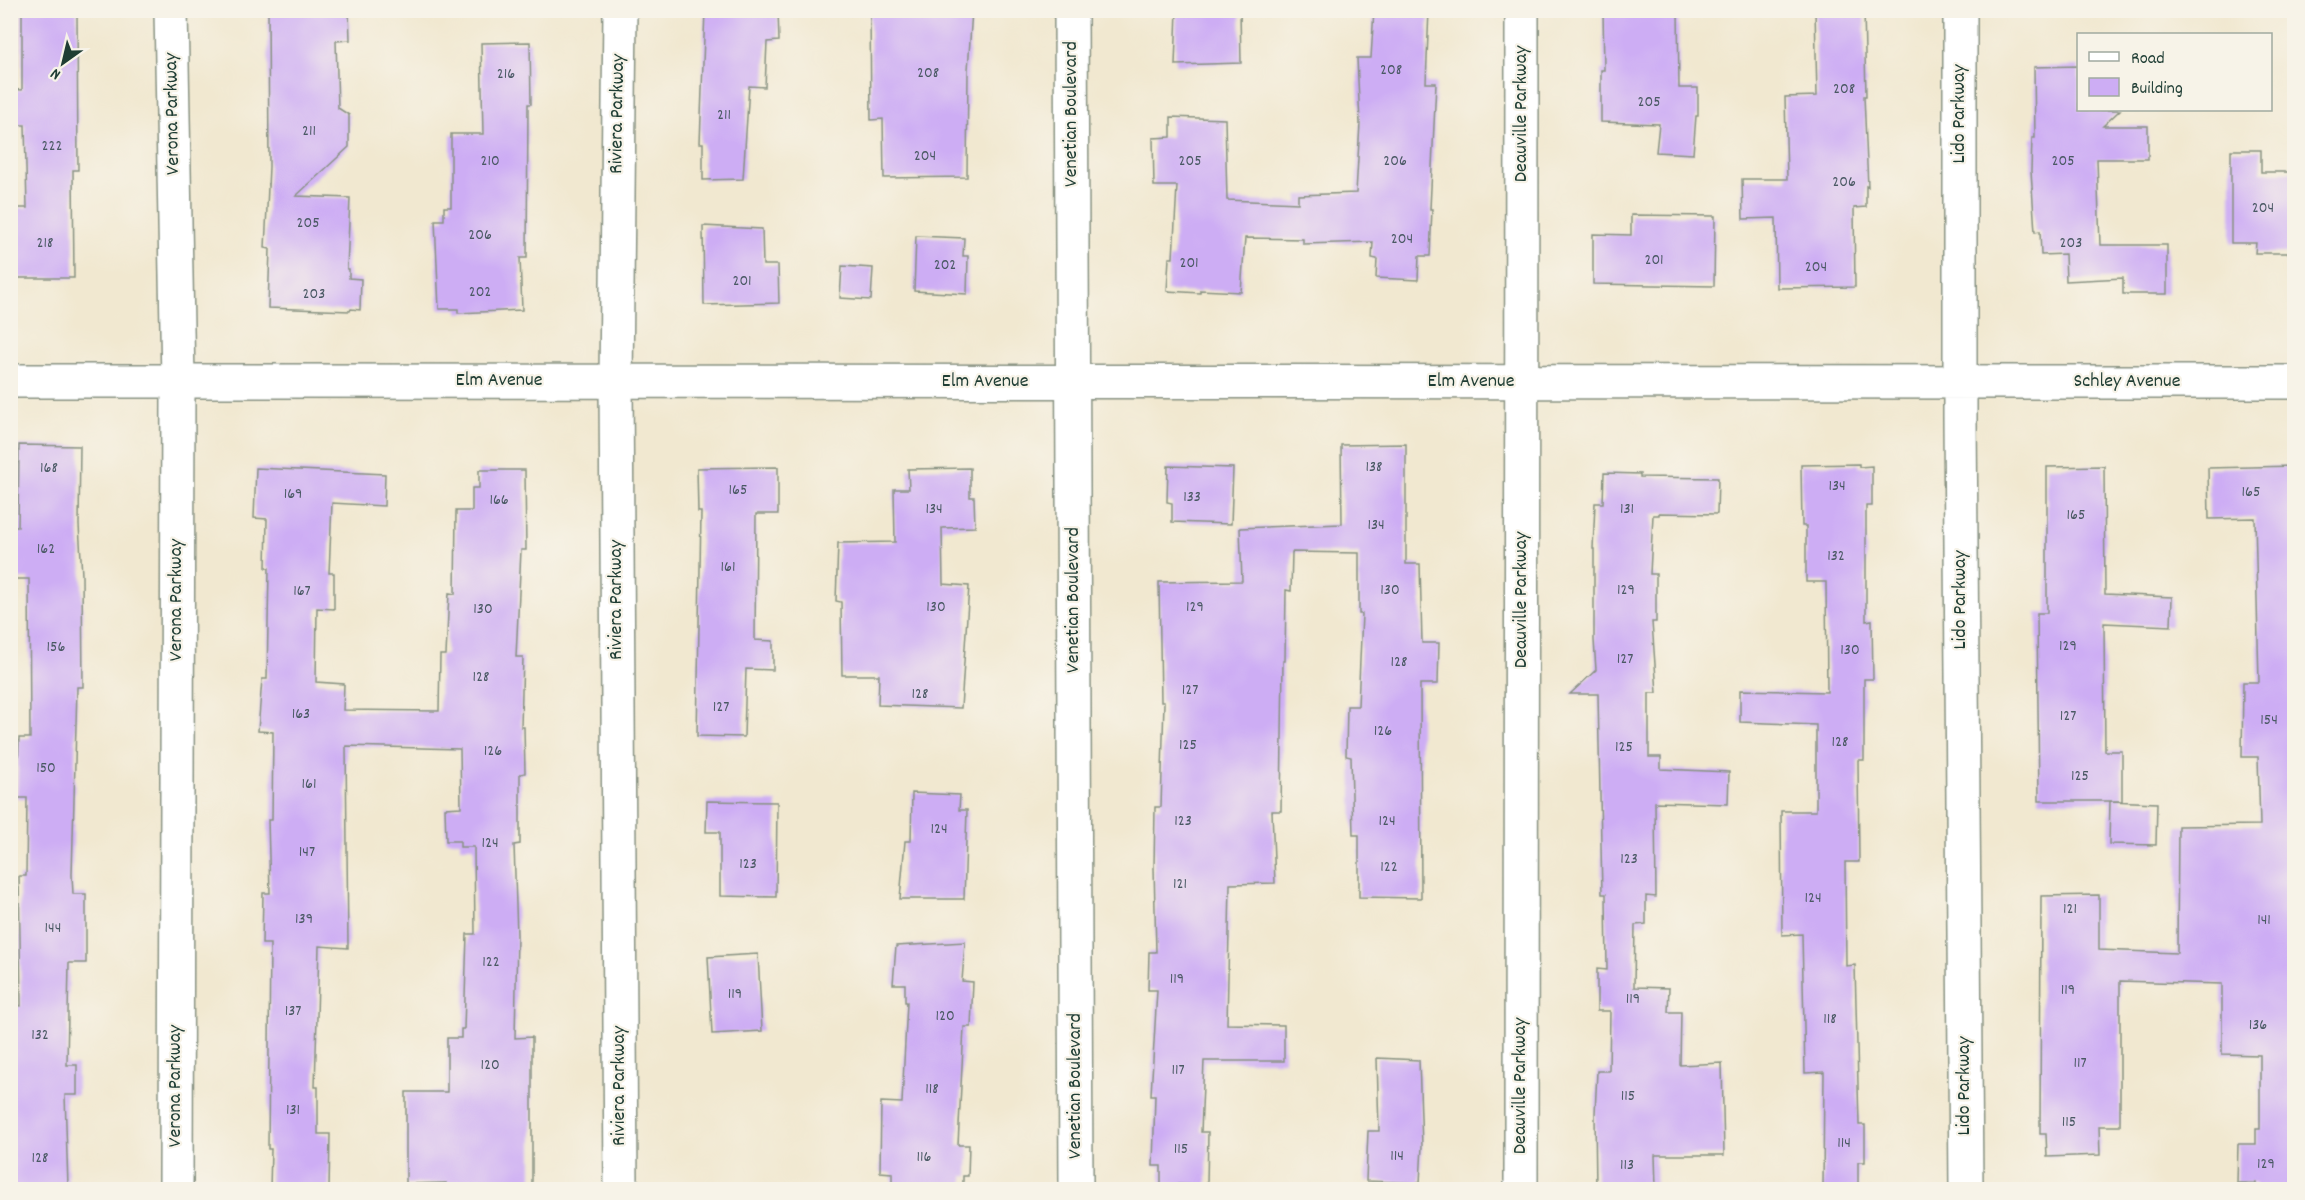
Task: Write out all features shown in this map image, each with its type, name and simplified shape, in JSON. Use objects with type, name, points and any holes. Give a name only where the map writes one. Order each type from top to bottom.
[{"type":"street","name":"Verona Parkway","points":[[171,10],[178,381],[176,1190]]},
{"type":"street","name":"Riviera Parkway","points":[[620,10],[616,381],[621,1190]]},
{"type":"street","name":"Venetian Boulevard","points":[[1071,10],[1076,1190]]},
{"type":"street","name":"Deauville Parkway","points":[[1521,1190],[1522,10]]},
{"type":"street","name":"Lido Parkway","points":[[1960,10],[1960,382],[1966,1190]]},
{"type":"street","name":"Elm Avenue","points":[[10,381],[1960,382]]},
{"type":"street","name":"Schley Avenue","points":[[1960,382],[2295,382]]},
{"type":"building","points":[[22,10],[77,10],[78,170],[73,170],[74,278],[16,278],[16,208],[27,208],[25,125],[10,125],[10,89],[22,90]]},
{"type":"building","points":[[268,10],[349,10],[350,40],[336,41],[338,108],[349,115],[349,147],[296,196],[350,198],[347,269],[349,269],[349,278],[361,279],[360,310],[268,308],[270,249],[265,248],[269,167]]},
{"type":"building","points":[[705,10],[778,10],[779,41],[767,42],[765,87],[749,86],[743,179],[703,180],[703,143],[700,143]]},
{"type":"building","points":[[870,10],[972,10],[968,70],[967,177],[884,178],[883,119],[871,120]]},
{"type":"building","points":[[1177,10],[1240,10],[1241,63],[1175,65]]},
{"type":"building","points":[[1374,10],[1429,10],[1426,83],[1436,83],[1430,209],[1432,209],[1430,256],[1419,256],[1418,280],[1376,278],[1377,259],[1372,258],[1373,242],[1303,244],[1303,239],[1245,238],[1241,292],[1167,291],[1169,258],[1173,258],[1177,186],[1154,186],[1153,138],[1171,137],[1171,117],[1225,119],[1227,200],[1298,203],[1298,195],[1356,193],[1360,123],[1357,58],[1371,58]]},
{"type":"building","points":[[1603,10],[1678,10],[1679,88],[1698,88],[1698,116],[1696,116],[1693,154],[1656,152],[1659,124],[1601,122],[1601,70],[1604,70]]},
{"type":"building","points":[[1815,10],[1864,10],[1866,96],[1864,96],[1868,187],[1866,186],[1866,207],[1854,208],[1855,287],[1777,288],[1776,218],[1743,219],[1742,179],[1787,179],[1785,97],[1817,96]]},
{"type":"building","points":[[530,42],[531,104],[528,104],[527,258],[520,258],[522,310],[458,313],[458,309],[439,309],[435,220],[444,220],[444,207],[451,207],[451,134],[483,134],[481,43]]},
{"type":"building","points":[[2077,66],[2077,111],[2119,111],[2103,126],[2148,126],[2148,159],[2097,159],[2100,245],[2167,245],[2167,294],[2123,294],[2123,278],[2066,281],[2065,254],[2041,255],[2040,231],[2035,232],[2031,171],[2032,138],[2035,138],[2034,67]]},
{"type":"building","points":[[2231,150],[2261,150],[2261,172],[2295,172],[2295,253],[2255,253],[2256,243],[2231,243]]},
{"type":"building","points":[[1631,215],[1715,216],[1714,286],[1593,284],[1593,234],[1631,235]]},
{"type":"building","points":[[703,226],[762,229],[763,265],[778,265],[779,303],[704,305]]},
{"type":"building","points":[[916,236],[964,238],[963,256],[968,256],[967,294],[914,291]]},
{"type":"building","points":[[842,266],[873,268],[871,300],[840,298]]},
{"type":"building","points":[[1406,444],[1406,564],[1420,564],[1422,643],[1439,643],[1438,684],[1420,684],[1421,898],[1359,897],[1359,835],[1353,835],[1351,757],[1346,756],[1347,706],[1358,706],[1362,614],[1359,614],[1359,553],[1292,552],[1291,591],[1286,590],[1281,811],[1272,811],[1275,883],[1230,884],[1227,1024],[1284,1025],[1284,1061],[1204,1061],[1201,1132],[1208,1132],[1207,1185],[1161,1184],[1161,1166],[1153,1166],[1155,1095],[1151,1095],[1157,990],[1148,990],[1149,952],[1156,952],[1155,807],[1161,807],[1164,702],[1161,702],[1159,582],[1242,581],[1240,528],[1342,524],[1341,445]]},
{"type":"building","points":[[19,445],[80,446],[79,525],[83,687],[77,687],[72,875],[73,894],[86,894],[86,963],[69,963],[67,1065],[77,1065],[77,1095],[65,1095],[68,1186],[13,1188],[10,1065],[13,1005],[21,1006],[19,876],[26,876],[27,798],[17,798],[19,738],[30,738],[29,579],[10,579],[10,527],[18,527]]},
{"type":"building","points":[[1859,464],[1859,467],[1872,466],[1872,506],[1866,506],[1866,621],[1872,620],[1873,679],[1864,679],[1864,760],[1858,760],[1859,862],[1845,862],[1846,966],[1855,965],[1859,1125],[1865,1125],[1865,1162],[1858,1162],[1858,1190],[1823,1190],[1824,1072],[1805,1073],[1802,934],[1782,935],[1781,811],[1816,811],[1816,725],[1740,722],[1740,690],[1827,692],[1826,582],[1806,582],[1806,526],[1802,526],[1801,465]]},
{"type":"building","points":[[1168,466],[1233,468],[1231,524],[1172,522],[1172,503],[1167,502]]},
{"type":"building","points":[[2104,466],[2105,594],[2172,597],[2171,626],[2104,623],[2105,751],[2122,751],[2122,801],[2039,801],[2037,613],[2047,613],[2047,467]]},
{"type":"building","points":[[2295,466],[2295,1190],[2256,1190],[2256,1183],[2237,1183],[2238,1144],[2256,1144],[2256,1129],[2260,1129],[2260,1055],[2222,1054],[2222,984],[2120,981],[2120,1126],[2099,1126],[2100,1155],[2047,1157],[2046,1134],[2040,1134],[2041,896],[2099,895],[2099,950],[2177,953],[2178,826],[2260,825],[2258,757],[2242,757],[2243,682],[2259,682],[2255,518],[2209,519],[2208,468]]},
{"type":"building","points":[[778,467],[778,514],[756,514],[755,640],[773,641],[773,670],[746,669],[744,737],[697,736],[701,512],[698,512],[697,468]]},
{"type":"building","points":[[256,468],[385,474],[384,506],[332,503],[329,573],[334,573],[334,609],[317,608],[316,682],[344,684],[343,710],[439,711],[440,655],[446,655],[449,593],[455,594],[456,511],[472,511],[472,488],[479,488],[479,470],[525,470],[526,550],[521,550],[516,657],[523,657],[521,727],[524,727],[525,773],[520,774],[520,844],[514,845],[517,935],[515,1038],[532,1037],[532,1190],[445,1190],[446,1183],[406,1184],[406,1092],[447,1092],[447,1038],[461,1038],[461,1029],[464,1029],[467,934],[475,934],[474,847],[460,847],[460,841],[446,841],[445,808],[461,807],[460,749],[346,746],[348,948],[319,946],[315,1087],[318,1087],[318,1134],[330,1134],[329,1190],[270,1190],[271,1149],[268,1149],[270,944],[262,944],[263,893],[270,893],[268,820],[272,820],[273,732],[258,731],[262,679],[267,679],[269,568],[266,568],[267,519],[254,518]]},
{"type":"building","points":[[970,468],[970,497],[974,497],[975,527],[942,528],[943,584],[969,586],[961,708],[878,705],[879,675],[842,675],[841,602],[836,601],[838,543],[895,542],[894,489],[909,489],[908,469]]},
{"type":"building","points":[[1604,473],[1640,474],[1640,477],[1718,478],[1717,514],[1659,513],[1659,515],[1653,515],[1650,574],[1656,574],[1656,622],[1652,622],[1657,693],[1649,693],[1649,757],[1661,757],[1661,769],[1729,772],[1728,804],[1655,802],[1656,897],[1646,896],[1646,924],[1635,925],[1634,987],[1669,988],[1668,1012],[1681,1012],[1680,1065],[1722,1063],[1724,1155],[1655,1155],[1656,1188],[1596,1189],[1597,1071],[1609,1071],[1610,1011],[1597,1011],[1597,969],[1607,970],[1606,894],[1602,894],[1598,694],[1570,694],[1596,670],[1593,549],[1595,503],[1603,503]]},
{"type":"building","points":[[912,793],[960,795],[959,810],[967,810],[964,899],[900,899],[905,841],[911,841]]},
{"type":"building","points":[[707,801],[777,802],[776,897],[720,896],[720,832],[706,832]]},
{"type":"building","points":[[2110,801],[2157,803],[2156,845],[2109,844]]},
{"type":"building","points":[[965,942],[962,981],[973,982],[971,1027],[964,1027],[958,1145],[969,1145],[968,1176],[963,1176],[963,1190],[892,1190],[892,1173],[880,1172],[881,1102],[902,1103],[907,1002],[905,1002],[905,984],[893,984],[896,946]]},
{"type":"building","points":[[758,954],[762,1031],[712,1034],[708,957]]},
{"type":"building","points":[[1377,1058],[1419,1060],[1422,1146],[1420,1183],[1366,1181],[1368,1131],[1379,1131]]}]
